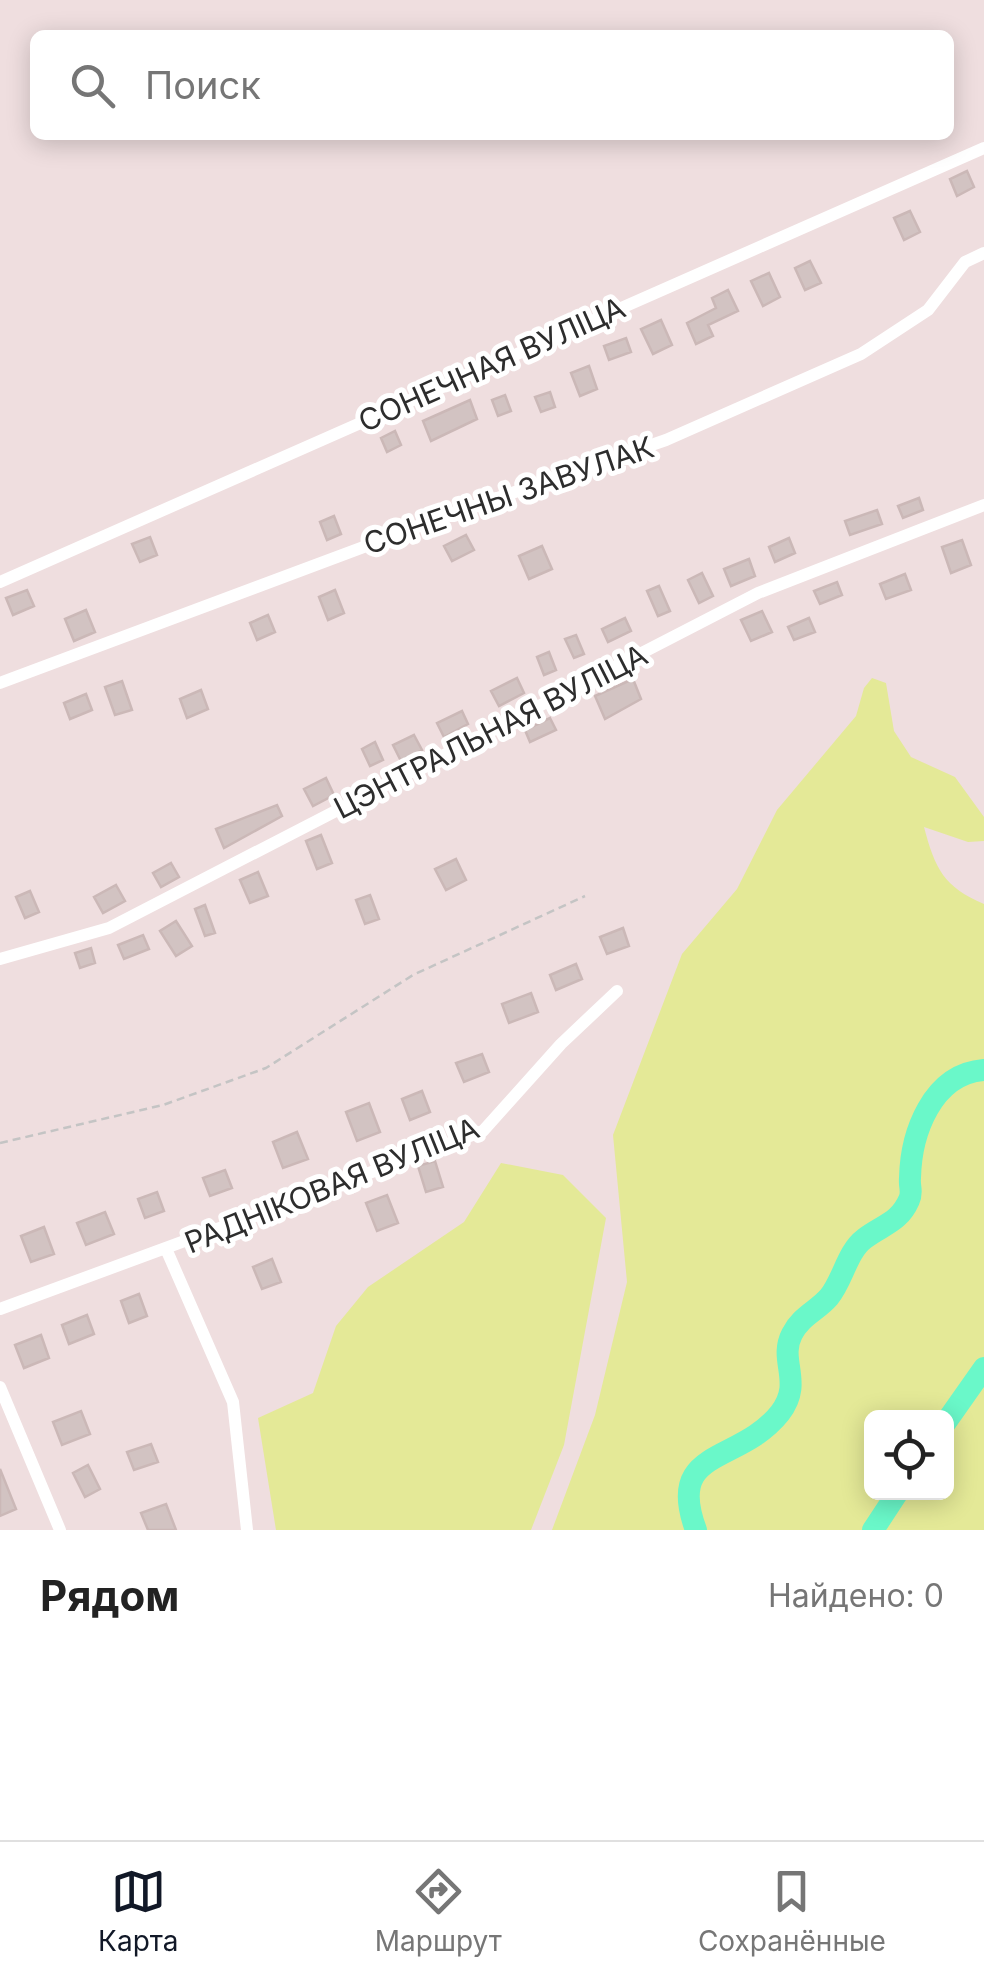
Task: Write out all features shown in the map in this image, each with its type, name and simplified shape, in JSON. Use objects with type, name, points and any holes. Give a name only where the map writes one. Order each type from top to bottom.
[{"type":"street","name":"СОНЕЧНАЯ ВУЛІЦА","points":[[0,582],[984,148]]},
{"type":"street","name":"СОНЕЧНЫ ЗАВУЛАК","points":[[0,683],[460,510],[666,440],[861,354],[928,310],[965,262],[984,253]]},
{"type":"street","name":"ЦЭНТРАЛЬНАЯ ВУЛІЦА","points":[[0,959],[109,928],[758,593],[984,505]]},
{"type":"street","name":"РАДНІКОВАЯ ВУЛІЦА","points":[[0,1309],[167,1251],[483,1132],[561,1044],[617,991]]},
{"type":"street","points":[[167,1251],[233,1402],[247,1530]]},
{"type":"street","points":[[0,1387],[60,1530]]},
{"type":"path","points":[[0,1144],[163,1105],[266,1068],[413,975],[585,896]]},
{"type":"green space","points":[[872,678],[886,683],[894,731],[911,757],[955,777],[984,817],[984,841],[968,842],[924,827],[943,875],[959,891],[984,904],[984,1530],[552,1530],[595,1415],[627,1282],[613,1135],[682,954],[737,889],[777,810],[856,716],[864,688]]},
{"type":"green space","points":[[501,1163],[563,1175],[606,1218],[564,1445],[531,1530],[276,1530],[258,1418],[313,1393],[336,1326],[368,1287],[464,1222]]},
{"type":"building","points":[[967,171],[974,187],[957,196],[950,179]]},
{"type":"building","points":[[910,211],[920,232],[904,240],[894,218]]},
{"type":"building","points":[[810,261],[821,283],[805,290],[795,268]]},
{"type":"building","points":[[769,273],[780,297],[763,306],[751,281]]},
{"type":"building","points":[[728,290],[738,311],[708,325],[713,336],[696,344],[687,323],[716,308],[712,298]]},
{"type":"building","points":[[661,320],[672,345],[653,354],[641,329]]},
{"type":"building","points":[[626,338],[631,352],[609,360],[604,346]]},
{"type":"building","points":[[589,366],[597,389],[580,396],[571,373]]},
{"type":"building","points":[[550,392],[555,407],[541,412],[535,397]]},
{"type":"building","points":[[505,395],[511,411],[498,416],[492,400]]},
{"type":"building","points":[[470,400],[477,419],[431,441],[423,421]]},
{"type":"building","points":[[395,431],[401,445],[387,452],[381,438]]},
{"type":"building","points":[[919,498],[923,510],[903,518],[898,506]]},
{"type":"building","points":[[877,510],[882,524],[850,535],[845,521]]},
{"type":"building","points":[[334,516],[341,534],[327,540],[320,522]]},
{"type":"building","points":[[466,535],[474,550],[452,561],[444,546]]},
{"type":"building","points":[[150,537],[157,555],[140,562],[132,544]]},
{"type":"building","points":[[789,538],[795,553],[775,562],[769,547]]},
{"type":"building","points":[[962,540],[971,565],[951,573],[942,547]]},
{"type":"building","points":[[542,546],[552,569],[529,579],[519,556]]},
{"type":"building","points":[[749,559],[755,576],[731,586],[724,569]]},
{"type":"building","points":[[702,573],[713,596],[699,603],[688,580]]},
{"type":"building","points":[[905,574],[911,590],[886,599],[880,584]]},
{"type":"building","points":[[837,582],[842,595],[820,604],[814,591]]},
{"type":"building","points":[[659,586],[670,611],[658,616],[647,591]]},
{"type":"building","points":[[27,590],[34,606],[13,615],[6,598]]},
{"type":"building","points":[[335,590],[344,613],[328,620],[319,597]]},
{"type":"building","points":[[86,610],[95,632],[74,641],[65,619]]},
{"type":"building","points":[[762,611],[772,632],[751,641],[741,620]]},
{"type":"building","points":[[268,615],[275,632],[257,640],[250,623]]},
{"type":"building","points":[[625,618],[631,631],[608,642],[602,629]]},
{"type":"building","points":[[809,618],[815,632],[794,640],[788,627]]},
{"type":"building","points":[[576,635],[584,654],[574,658],[565,639]]},
{"type":"building","points":[[549,652],[556,670],[544,675],[537,657]]},
{"type":"building","points":[[517,678],[524,693],[499,706],[491,691]]},
{"type":"building","points":[[633,679],[641,699],[605,719],[595,696]]},
{"type":"building","points":[[122,681],[132,710],[115,715],[105,687]]},
{"type":"building","points":[[201,690],[208,709],[187,718],[180,699]]},
{"type":"building","points":[[86,694],[92,710],[70,719],[64,703]]},
{"type":"building","points":[[462,711],[468,724],[444,737],[437,723]]},
{"type":"building","points":[[550,718],[556,730],[530,742],[525,730]]},
{"type":"building","points":[[414,735],[422,750],[401,761],[393,745]]},
{"type":"building","points":[[375,742],[383,760],[370,766],[362,749]]},
{"type":"building","points":[[326,778],[334,795],[313,806],[304,789]]},
{"type":"building","points":[[277,805],[282,816],[224,848],[216,829]]},
{"type":"building","points":[[321,835],[332,863],[317,869],[306,841]]},
{"type":"building","points":[[456,859],[466,880],[446,890],[435,869]]},
{"type":"building","points":[[171,863],[179,877],[161,887],[153,873]]},
{"type":"building","points":[[258,872],[268,896],[250,903],[240,880]]},
{"type":"building","points":[[116,885],[125,901],[103,913],[94,897]]},
{"type":"building","points":[[30,891],[39,912],[25,918],[16,897]]},
{"type":"building","points":[[370,895],[379,919],[365,924],[356,900]]},
{"type":"building","points":[[205,905],[215,933],[205,936],[195,909]]},
{"type":"building","points":[[176,921],[192,946],[176,956],[160,931]]},
{"type":"building","points":[[623,928],[629,946],[607,954],[600,937]]},
{"type":"building","points":[[143,935],[149,949],[124,959],[118,945]]},
{"type":"building","points":[[91,948],[95,963],[80,968],[75,953]]},
{"type":"building","points":[[576,964],[582,979],[556,990],[550,975]]},
{"type":"building","points":[[531,993],[538,1012],[509,1023],[502,1004]]},
{"type":"building","points":[[482,1054],[489,1072],[464,1082],[456,1063]]},
{"type":"building","points":[[422,1091],[430,1112],[410,1120],[402,1099]]},
{"type":"building","points":[[369,1103],[380,1132],[357,1141],[346,1112]]},
{"type":"building","points":[[297,1132],[308,1159],[283,1168],[273,1142]]},
{"type":"building","points":[[435,1161],[443,1187],[426,1192],[418,1166]]},
{"type":"building","points":[[225,1170],[232,1188],[210,1196],[203,1178]]},
{"type":"building","points":[[157,1192],[164,1211],[145,1218],[138,1199]]},
{"type":"building","points":[[387,1195],[398,1223],[377,1231],[366,1203]]},
{"type":"building","points":[[105,1212],[114,1234],[86,1245],[77,1223]]},
{"type":"building","points":[[44,1227],[54,1254],[31,1262],[21,1236]]},
{"type":"building","points":[[272,1259],[281,1282],[262,1289],[253,1267]]},
{"type":"building","points":[[139,1294],[147,1316],[129,1323],[121,1301]]},
{"type":"building","points":[[87,1315],[94,1334],[69,1344],[62,1325]]},
{"type":"building","points":[[41,1335],[49,1358],[24,1368],[15,1345]]},
{"type":"building","points":[[81,1411],[90,1434],[62,1445],[53,1422]]},
{"type":"building","points":[[151,1444],[158,1462],[134,1470],[127,1452]]},
{"type":"building","points":[[88,1465],[100,1489],[85,1497],[73,1473]]},
{"type":"building","points":[[0,1469],[16,1509],[0,1516]]},
{"type":"building","points":[[166,1504],[176,1530],[148,1530],[141,1513]]},
{"type":"waterway","points":[[696,1530],[689,1503],[690,1484],[698,1470],[763,1430],[780,1413],[790,1391],[788,1344],[792,1334],[829,1297],[858,1245],[905,1208],[911,1194],[911,1161],[920,1125],[938,1094],[966,1074],[984,1070]]},
{"type":"waterway","points":[[954,1411],[984,1368]]},
{"type":"waterway","points":[[873,1530],[893,1500]]}]
